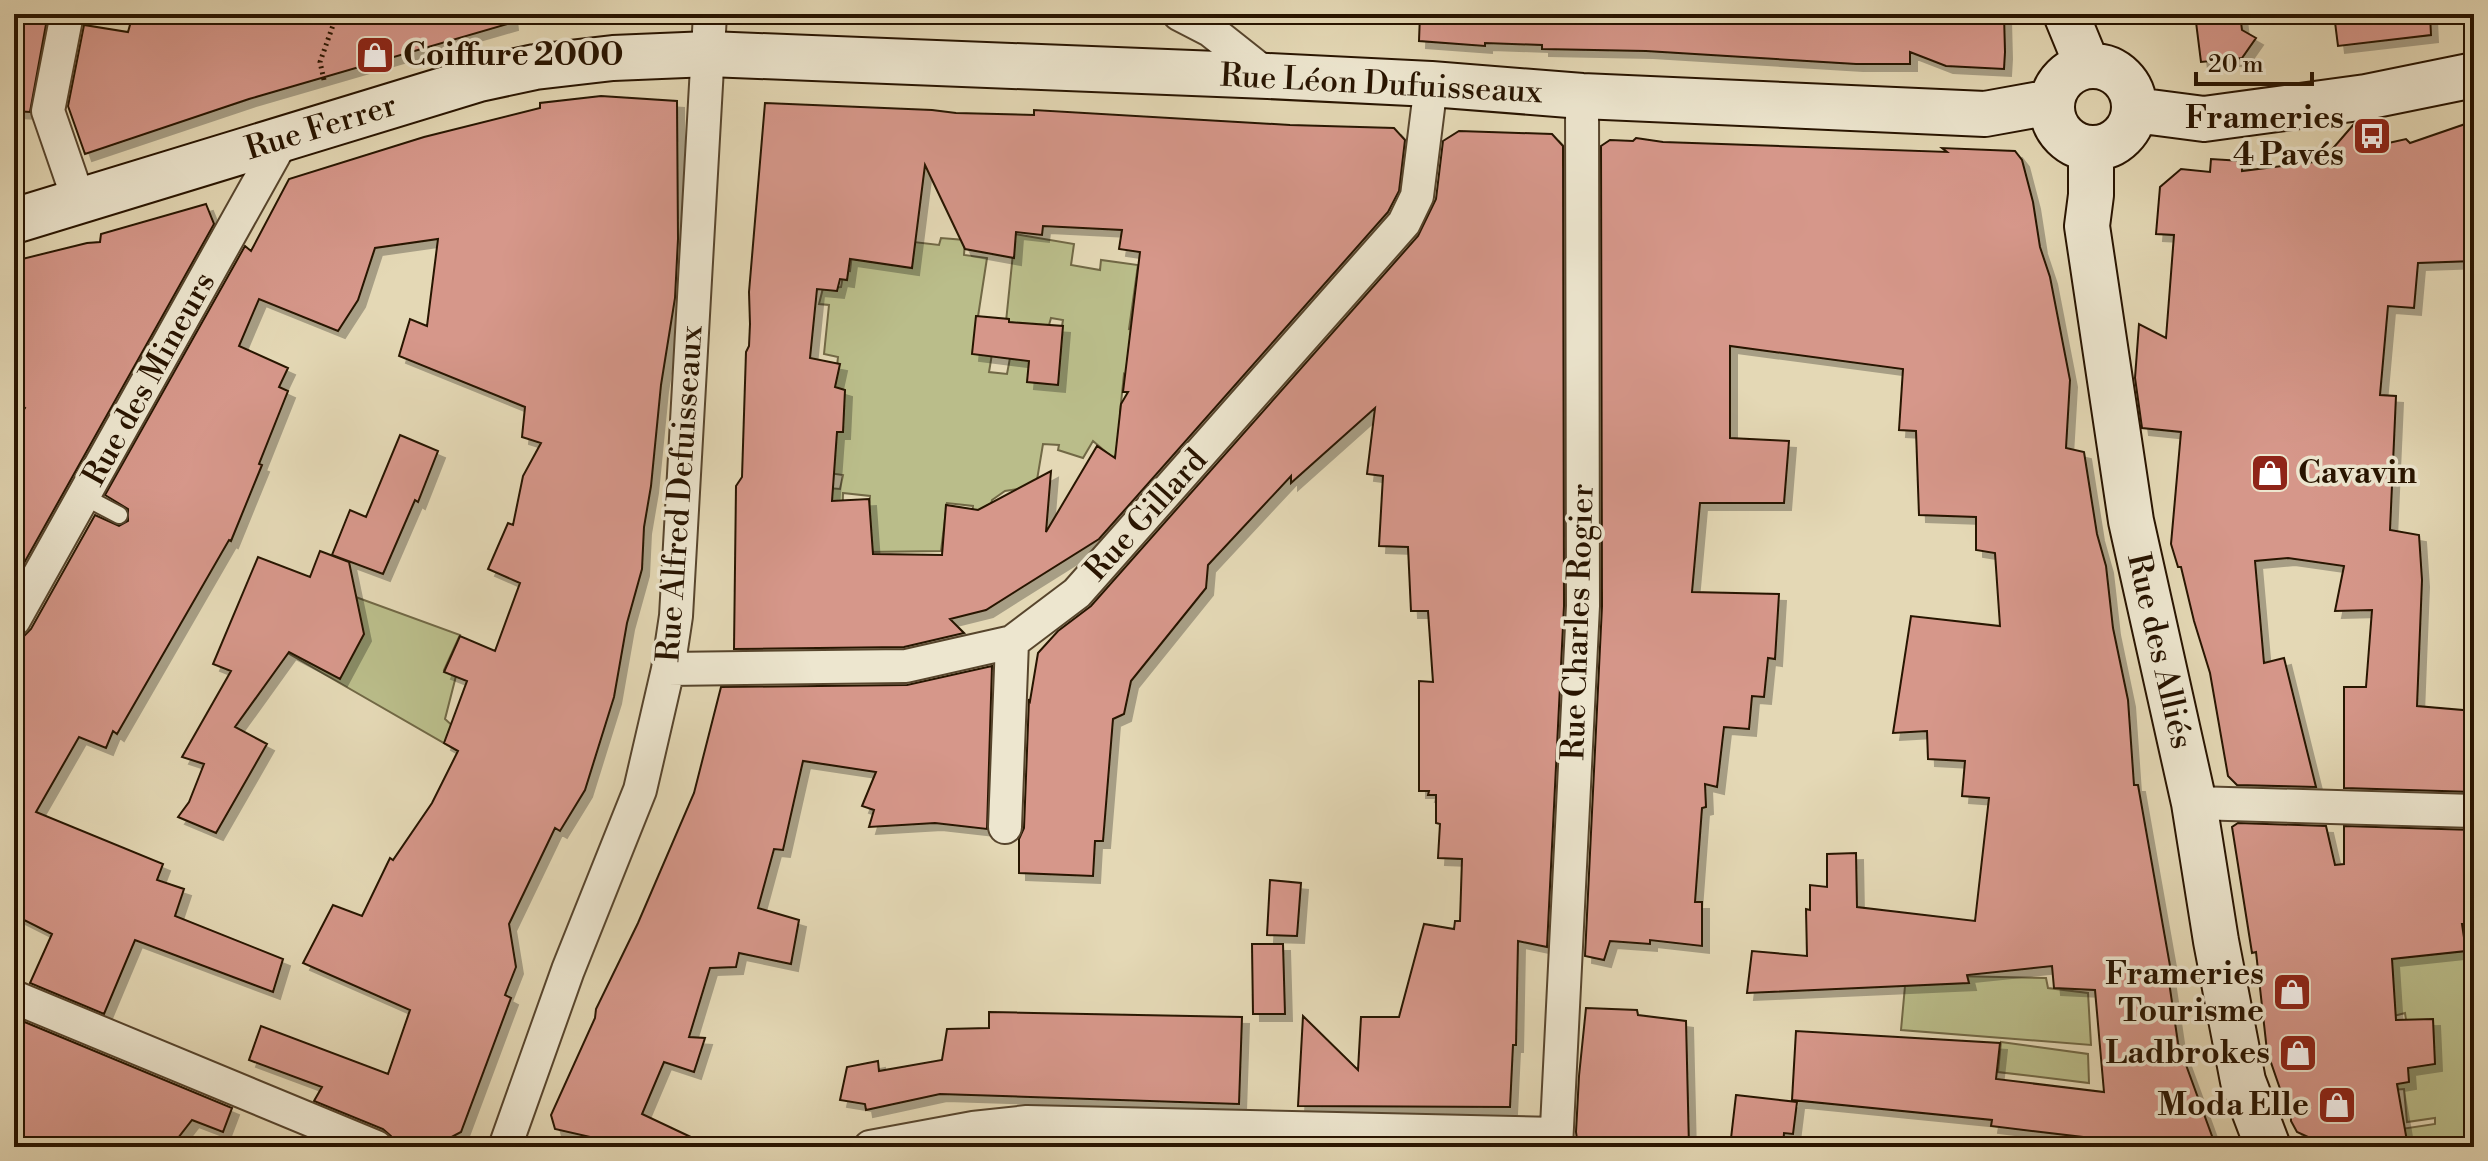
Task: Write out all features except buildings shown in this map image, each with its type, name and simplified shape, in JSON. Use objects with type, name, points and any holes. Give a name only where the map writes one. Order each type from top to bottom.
[{"type":"main road","points":[[2066,14],[2087,65]]},
{"type":"main road","name":"Rue Ferrer","points":[[14,221],[479,79],[535,67],[613,58],[710,34]]},
{"type":"main road","name":"Rue Léon Dufuisseaux","points":[[710,34],[1582,96],[1985,114],[2052,102]]},
{"type":"main road","points":[[2087,65],[2111,68],[2122,76],[2130,86],[2135,110],[2125,133],[2116,142],[2091,149],[2068,140],[2059,130],[2053,117],[2052,102],[2054,91],[2062,80],[2072,71],[2087,65]]},
{"type":"main road","points":[[2135,110],[2204,119],[2366,97],[2474,75]]},
{"type":"main road","name":"Rue des Alliés","points":[[2091,149],[2087,226],[2131,521],[2194,803],[2243,1081],[2268,1147]]},
{"type":"street","points":[[67,14],[48,111],[79,201]]},
{"type":"street","points":[[1179,14],[1210,30],[1268,76]]},
{"type":"street","name":"Rue Alfred Defuisseaux","points":[[505,1147],[568,970],[640,790],[668,669],[676,616],[710,34]]},
{"type":"street","name":"Rue Gillard","points":[[668,669],[906,666],[1012,642],[1077,593],[1404,223],[1417,196],[1431,84]]},
{"type":"street","name":"Rue Charles Rogier","points":[[1556,1141],[1583,606],[1582,96]]},
{"type":"street","name":"Rue des Mineurs","points":[[14,620],[283,139]]},
{"type":"street","points":[[1005,827],[1012,642]]},
{"type":"street","points":[[2194,803],[2474,811]]},
{"type":"street","points":[[14,997],[376,1147]]},
{"type":"street","points":[[870,1147],[973,1128],[1027,1122],[1556,1141]]},
{"type":"lane","points":[[83,496],[119,515]]},
{"type":"path","points":[[324,80],[320,62],[337,14]]},
{"type":"green space","points":[[1233,215],[1278,219],[1267,277],[1252,288],[1235,279],[1217,300],[1246,316],[1219,348],[1207,336]]},
{"type":"green space","points":[[1015,234],[1074,244],[1071,265],[1100,270],[1101,260],[1138,265],[1129,329],[1207,336],[1187,353],[1176,345],[1168,354],[1176,360],[1146,393],[1124,374],[1120,413],[1140,428],[1113,458],[1093,441],[1083,458],[1058,450],[1059,445],[1043,444],[1036,486],[1005,491],[992,500],[987,520],[996,533],[985,539],[977,526],[971,529],[973,506],[947,503],[941,551],[868,552],[866,635],[823,634],[826,587],[818,585],[816,560],[824,561],[823,529],[811,527],[813,505],[803,504],[803,486],[840,489],[843,475],[828,473],[830,429],[841,427],[842,413],[815,406],[815,392],[834,394],[838,357],[824,354],[829,305],[819,304],[823,288],[841,287],[844,270],[850,271],[853,245],[895,249],[893,263],[909,265],[914,242],[939,245],[941,238],[965,240],[964,255],[987,258],[973,349],[992,354],[989,372],[1007,374],[1010,358],[1003,356],[1003,351]],"holes":[[[1051,318],[1063,320],[1053,383],[1030,380],[1041,326],[1049,325]],[[843,493],[870,496],[868,531],[842,530]]]},
{"type":"green space","points":[[309,580],[460,635],[444,670],[456,676],[445,719],[455,728],[463,754],[272,644]]},
{"type":"green space","points":[[2354,915],[2474,924],[2474,1147],[2391,1147],[2388,1131],[2435,1124],[2435,1118],[2407,1122],[2404,1089],[2366,1092],[2409,1041],[2405,1013],[2390,1017]]},
{"type":"green space","points":[[1906,975],[2046,978],[2048,988],[2088,993],[2091,1045],[1901,1030]]},
{"type":"green space","points":[[2001,1042],[2088,1054],[2089,1083],[1998,1072]]},
{"type":"place","name":"Coiffure 2000","points":[[375,55]]},
{"type":"place","name":"Frameries 4 Pavés","points":[[2372,136]]},
{"type":"place","name":"Cavavin","points":[[2270,473]]},
{"type":"place","name":"Frameries Tourisme","points":[[2292,992]]},
{"type":"place","name":"Ladbrokes","points":[[2298,1053]]},
{"type":"place","name":"Moda Elle","points":[[2337,1105]]}]
